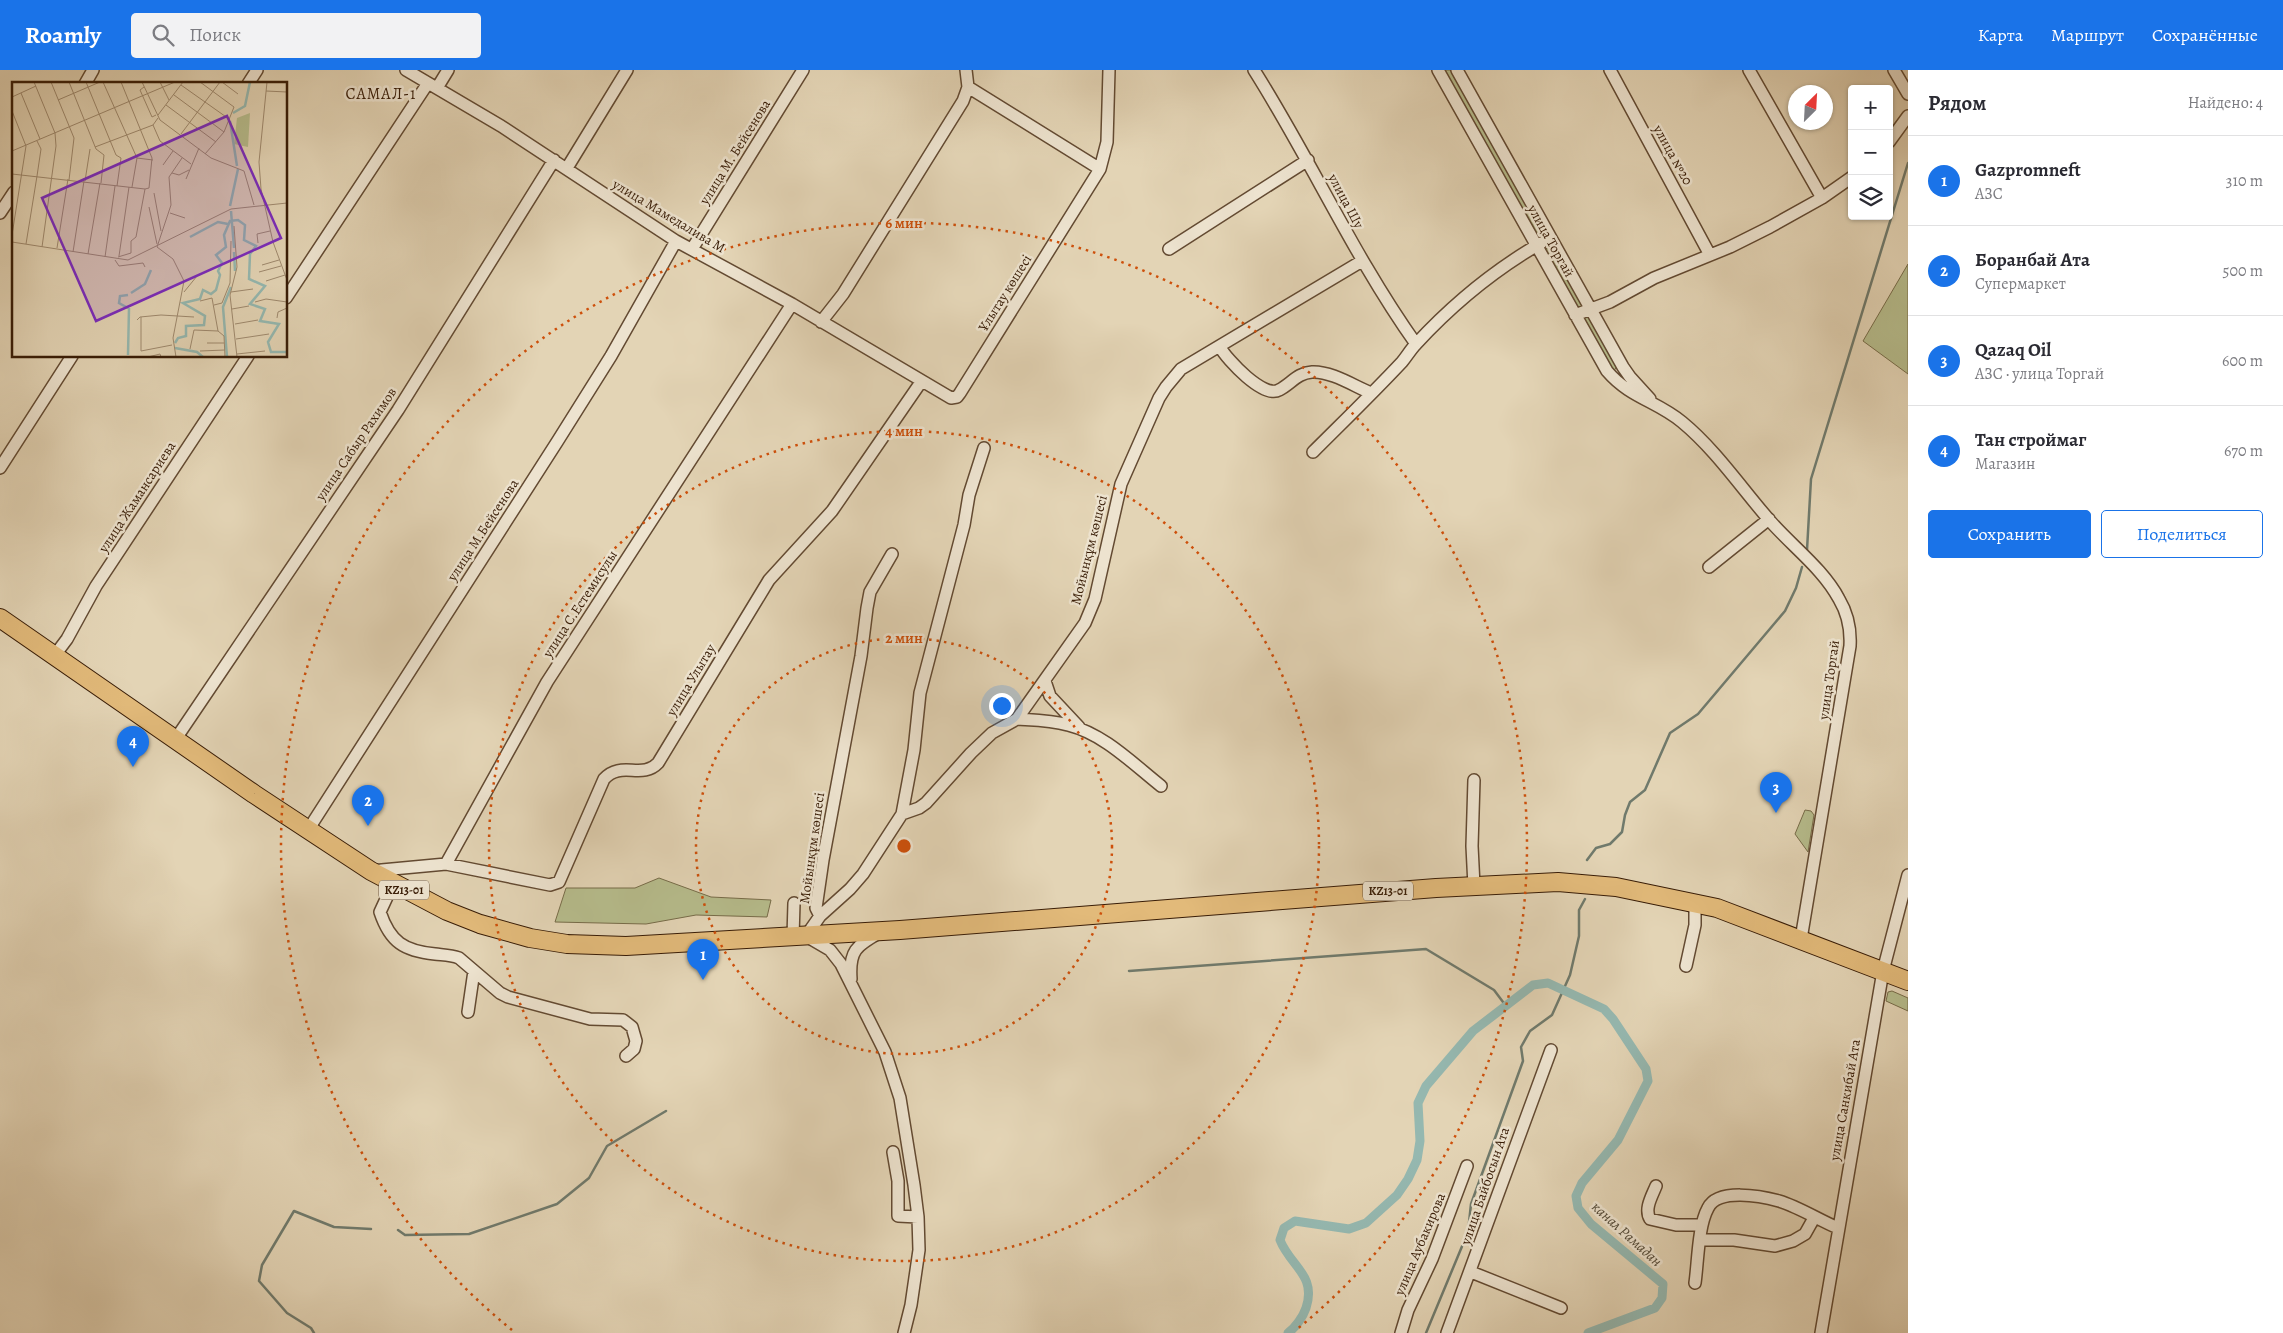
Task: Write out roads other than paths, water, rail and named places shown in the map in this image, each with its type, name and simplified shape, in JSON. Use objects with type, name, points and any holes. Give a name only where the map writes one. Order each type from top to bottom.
[{"type":"highway","name":"KZ13-01","points":[[0,618],[175,740],[371,871],[428,902],[480,924],[530,938],[567,944],[626,946],[881,932],[1474,886],[1558,882],[1616,887],[1695,902],[1744,917],[1908,981]]},
{"type":"street","points":[[85,82],[93,70]]},
{"type":"street","points":[[249,82],[257,70]]},
{"type":"street","name":"улица Мамедалива М","points":[[406,70],[554,160],[676,241],[792,304],[921,382]]},
{"type":"street","points":[[288,295],[433,86],[448,70]]},
{"type":"street","points":[[566,168],[627,70]]},
{"type":"street","name":"улица М. Бейсенова","points":[[692,250],[803,70]]},
{"type":"street","points":[[821,322],[843,294],[963,101],[968,87],[966,70]]},
{"type":"street","points":[[968,87],[1100,168],[1107,142],[1110,70]]},
{"type":"street","name":"улица Шу","points":[[1254,70],[1308,160],[1362,261],[1416,344]]},
{"type":"street","name":"улица Торгай","points":[[1438,70],[1575,315],[1614,379],[1638,397],[1659,407]]},
{"type":"street","name":"улица Торгай","points":[[1458,70],[1630,378],[1659,407],[1692,431],[1830,585],[1846,612],[1850,632],[1840,710],[1801,939]]},
{"type":"street","name":"улица №20","points":[[1610,70],[1710,254]]},
{"type":"street","points":[[1749,70],[1822,198]]},
{"type":"street","points":[[1894,70],[1908,94]]},
{"type":"street","points":[[1893,137],[1908,116]]},
{"type":"street","name":"улица Сабыр Рахимов","points":[[175,740],[398,410],[554,160]]},
{"type":"street","points":[[1169,249],[1308,160]]},
{"type":"street","name":"Ұлытау көшесі","points":[[921,382],[948,398],[956,397],[960,393],[1100,168]]},
{"type":"street","points":[[1575,315],[1610,302],[1654,278],[1770,227],[1822,198],[1848,180]]},
{"type":"street","points":[[0,213],[12,195]]},
{"type":"street","points":[[1313,452],[1416,344],[1496,273],[1551,238]]},
{"type":"street","name":"улица М.Бейсенова","points":[[308,830],[611,356],[676,241]]},
{"type":"street","name":"Мойынқұм көшесі","points":[[799,936],[850,889],[863,874],[902,814],[919,808],[926,803],[971,753],[992,733],[1017,719],[1045,681],[1090,612],[1121,484],[1159,398],[1181,369],[1362,261]]},
{"type":"street","name":"улица С.Естемисулы","points":[[446,864],[547,682],[792,304]]},
{"type":"street","points":[[1220,347],[1241,372],[1272,393],[1280,390],[1300,375],[1315,372],[1370,393]]},
{"type":"street","points":[[0,468],[71,358]]},
{"type":"street","name":"улица Жамансариева","points":[[55,656],[67,639],[96,586],[247,358]]},
{"type":"street","name":"улица Улытау","points":[[446,864],[550,885],[559,882],[604,779],[614,771],[645,770],[658,763],[768,580],[832,510],[921,382]]},
{"type":"street","points":[[902,814],[914,750],[920,693],[964,525],[969,495],[984,448]]},
{"type":"street","points":[[1709,567],[1769,519]]},
{"type":"street","name":"Мойынқұм көшесі","points":[[820,916],[816,908],[823,860],[861,656],[870,592],[892,554]]},
{"type":"street","points":[[1045,681],[1050,696],[1082,730]]},
{"type":"street","points":[[1017,719],[1067,724],[1082,730],[1124,756],[1161,786]]},
{"type":"street","points":[[1474,780],[1472,846],[1474,886]]},
{"type":"street","points":[[371,871],[446,864]]},
{"type":"street","name":"улица Санкибай Ата","points":[[1821,1333],[1883,971],[1908,875]]},
{"type":"street","points":[[393,884],[380,912],[380,922],[401,946],[425,953],[452,955],[459,958],[500,993],[508,997],[590,1019],[618,1018],[627,1022],[632,1027],[636,1041],[634,1049],[626,1056]]},
{"type":"street","points":[[1686,966],[1695,925],[1695,902]]},
{"type":"street","points":[[794,903],[799,936],[824,946],[835,955],[851,983],[885,1052],[900,1098],[918,1216],[919,1250],[911,1305],[904,1333]]},
{"type":"street","points":[[851,983],[850,968],[853,952],[859,945],[881,932]]},
{"type":"street","points":[[468,1012],[470,985],[474,971]]},
{"type":"street","name":"улица Байбосын Ата","points":[[1448,1333],[1551,1050]]},
{"type":"street","points":[[893,1152],[898,1181],[898,1216],[918,1216]]},
{"type":"street","name":"улица Аубакирова","points":[[1401,1333],[1408,1310],[1432,1259],[1467,1166]]},
{"type":"street","points":[[1656,1186],[1648,1207],[1647,1213],[1650,1219],[1676,1224],[1702,1225]]},
{"type":"street","points":[[1696,1283],[1704,1207],[1716,1198],[1732,1195],[1781,1202],[1838,1228]]},
{"type":"street","points":[[1701,1240],[1734,1240],[1775,1246],[1793,1241],[1804,1234],[1814,1218]]},
{"type":"street","points":[[1471,1272],[1561,1308]]},
{"type":"waterway","points":[[1807,550],[1811,479],[1908,163]]},
{"type":"waterway","points":[[1587,860],[1596,848],[1610,844],[1622,832],[1630,802],[1645,790],[1670,733],[1698,714],[1785,611],[1796,588],[1802,567]]},
{"type":"waterway","points":[[1426,1333],[1468,1232],[1471,1204],[1523,1061],[1521,1047],[1530,1031],[1552,1015],[1570,975],[1579,936],[1579,910],[1585,899]]},
{"type":"waterway","points":[[1129,971],[1426,949],[1494,990],[1506,1006]]},
{"type":"waterway","name":"канал Рамадан","points":[[1288,1333],[1303,1315],[1308,1297],[1308,1287],[1301,1271],[1284,1249],[1280,1240],[1284,1228],[1295,1221],[1349,1229],[1366,1223],[1397,1195],[1408,1179],[1417,1160],[1420,1141],[1418,1103],[1426,1086],[1473,1031],[1533,985],[1548,983],[1604,1009],[1613,1019],[1646,1069],[1648,1081],[1618,1140],[1582,1183],[1576,1196],[1578,1208],[1591,1224],[1663,1284],[1662,1298],[1655,1308],[1588,1333]]},
{"type":"waterway","points":[[398,1230],[405,1235],[469,1234],[557,1204],[589,1178],[607,1146],[666,1111]]},
{"type":"waterway","points":[[314,1333],[311,1328],[287,1313],[259,1281],[262,1265],[294,1211],[334,1227],[371,1229]]},
{"type":"place","name":"Тан строймаг","points":[[133,767]]},
{"type":"place","name":"Qazaq Oil","points":[[1776,813]]},
{"type":"place","name":"Боранбай Ата","points":[[368,826]]},
{"type":"place","name":"Gazpromneft","points":[[703,980]]},
{"type":"district","name":"САМАЛ-1","points":[[381,94]]}]
